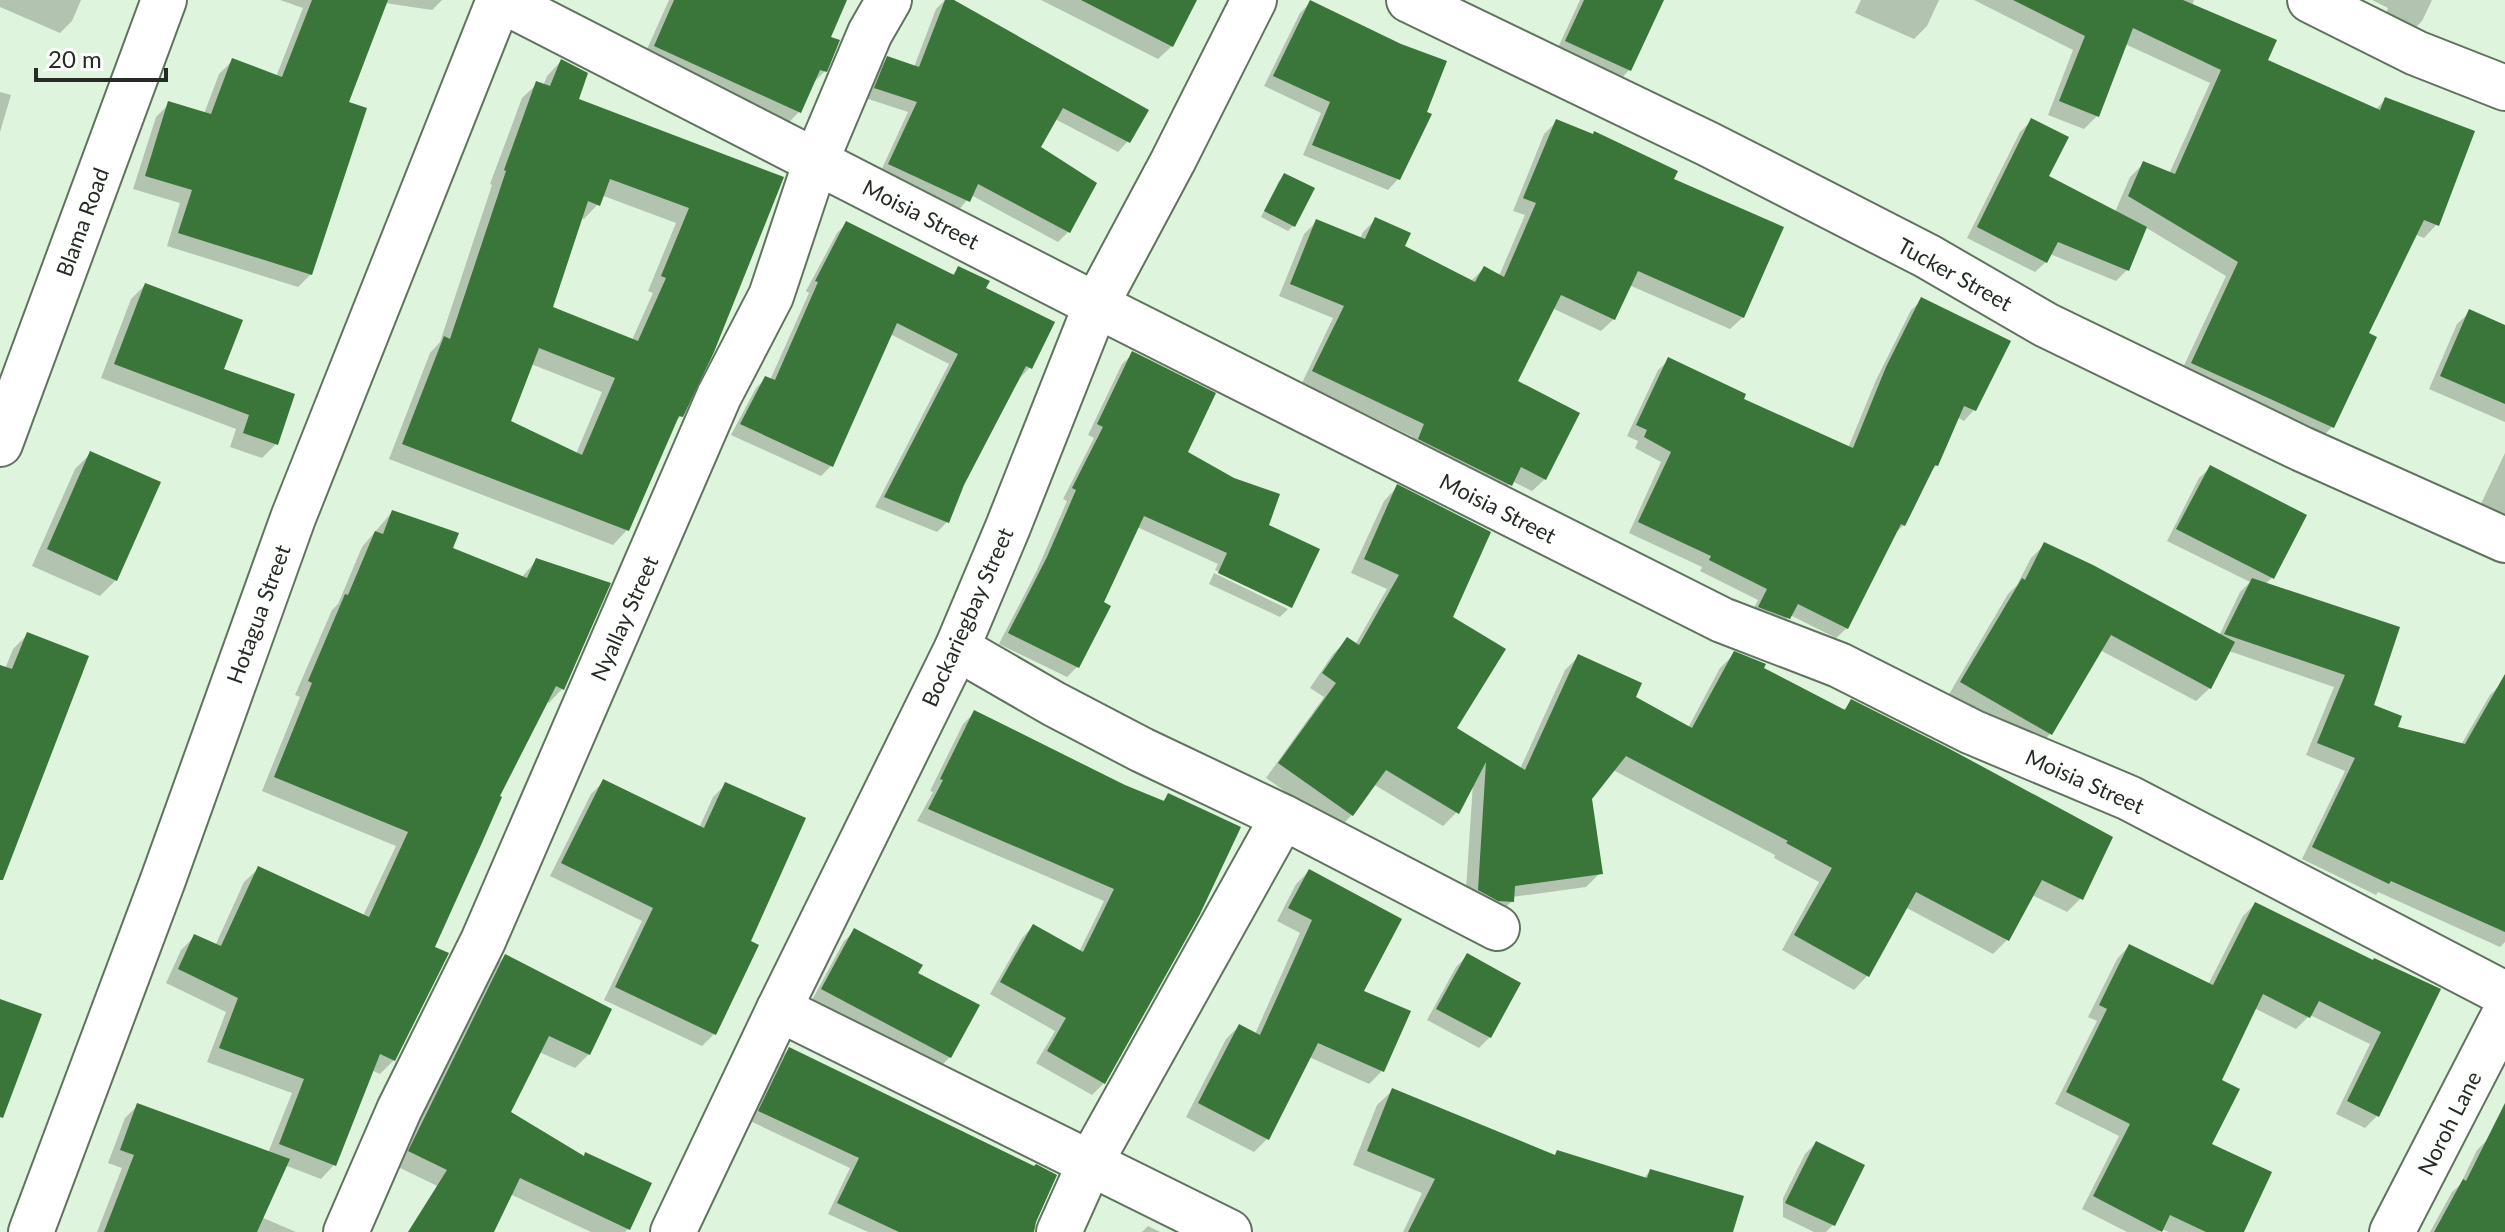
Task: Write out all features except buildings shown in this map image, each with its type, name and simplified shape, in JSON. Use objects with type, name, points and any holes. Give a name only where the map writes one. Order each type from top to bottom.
[{"type":"street","name":"Blama Road","points":[[0,444],[164,0]]},
{"type":"street","name":"Moisia Street","points":[[500,0],[1722,620],[1839,665],[1972,732],[2129,798],[2505,994]]},
{"type":"street","name":"Hotagua Street","points":[[31,1232],[163,880],[293,518],[500,0]]},
{"type":"street","name":"Nyallay Street","points":[[346,1232],[399,1110],[483,941],[719,396],[771,296],[816,161],[870,33],[889,0]]},
{"type":"street","name":"Bockariegbay Street","points":[[673,1232],[957,648],[1096,305],[1254,0]]},
{"type":"street","name":"Tucker Street","points":[[1409,0],[1708,144],[1927,256],[2046,325],[2302,449],[2505,540]]},
{"type":"street","points":[[2310,0],[2416,53],[2505,88]]},
{"type":"street","points":[[957,648],[1129,744],[1283,817],[1497,928]]},
{"type":"street","points":[[1059,1232],[1090,1163],[1283,817]]},
{"type":"street","points":[[779,1009],[1229,1232]]},
{"type":"street","name":"Noroh Lane","points":[[2392,1232],[2505,1013]]}]
